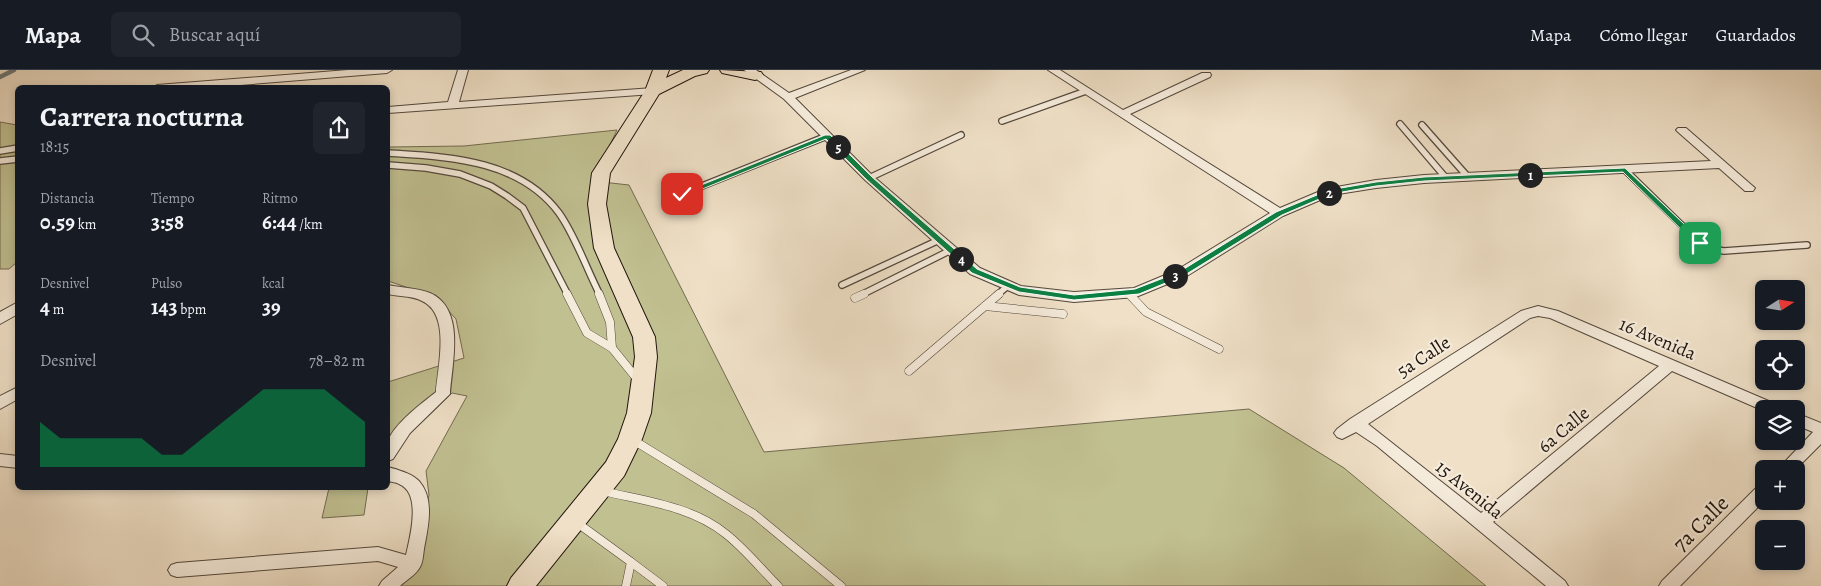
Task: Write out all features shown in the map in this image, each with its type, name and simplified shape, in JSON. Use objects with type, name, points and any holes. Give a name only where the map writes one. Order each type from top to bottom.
[{"type":"main road","points":[[520,586],[615,469],[630,439],[639,413],[646,357],[644,337],[604,248],[597,204],[601,173],[653,91],[661,70]]},
{"type":"main road","points":[[653,91],[689,73],[701,70]]},
{"type":"main road","points":[[728,70],[752,72]]},
{"type":"street","points":[[185,85],[286,74],[387,70]]},
{"type":"street","points":[[453,104],[463,70]]},
{"type":"street","points":[[788,97],[860,70]]},
{"type":"street","points":[[1052,70],[1279,213]]},
{"type":"street","points":[[752,72],[788,97],[870,178],[975,271],[1019,290],[1074,297],[1136,292],[1182,273],[1279,213],[1329,192],[1376,184],[1446,178],[1722,164]]},
{"type":"street","points":[[1122,114],[1206,75]]},
{"type":"street","points":[[390,110],[653,91]]},
{"type":"street","points":[[1682,130],[1749,188]]},
{"type":"street","points":[[390,290],[417,294],[435,301],[443,312],[446,325],[443,394],[425,408],[408,426],[390,451]]},
{"type":"street","points":[[0,319],[15,309]]},
{"type":"street","name":"16 Avenida","points":[[1526,314],[1538,311],[1552,314],[1755,401]]},
{"type":"street","name":"5a Calle","points":[[1342,433],[1526,314]]},
{"type":"street","name":"6a Calle","points":[[1480,523],[1670,365]]},
{"type":"street","points":[[0,403],[15,394]]},
{"type":"street","name":"15 Avenida","points":[[1355,423],[1382,442],[1559,586]]},
{"type":"street","points":[[1805,423],[1821,430]]},
{"type":"street","points":[[1795,460],[1821,434]]},
{"type":"street","points":[[0,460],[15,462]]},
{"type":"street","points":[[388,586],[413,564],[420,512],[419,492],[406,479],[390,475]]},
{"type":"street","name":"7a Calle","points":[[1668,586],[1755,500]]},
{"type":"street","points":[[177,570],[378,554],[413,564]]},
{"type":"lane","points":[[1002,121],[1086,91]]},
{"type":"lane","points":[[1400,124],[1446,178]]},
{"type":"lane","points":[[1422,126],[1468,177]]},
{"type":"lane","points":[[870,178],[962,135]]},
{"type":"lane","points":[[682,194],[827,136]]},
{"type":"lane","points":[[0,151],[15,148]]},
{"type":"lane","points":[[390,153],[444,157],[477,162],[503,170],[528,184],[546,198],[558,213],[577,249],[610,322],[612,348]]},
{"type":"lane","points":[[0,161],[15,159]]},
{"type":"lane","points":[[390,165],[440,169],[463,174],[487,183],[506,194],[523,208],[587,333],[612,348],[643,387]]},
{"type":"lane","points":[[1625,170],[1700,243],[1712,249],[1724,251],[1807,245]]},
{"type":"lane","points":[[842,286],[939,240]]},
{"type":"lane","points":[[855,298],[951,250]]},
{"type":"lane","points":[[909,371],[1009,286]]},
{"type":"lane","points":[[1128,293],[1146,312],[1219,349]]},
{"type":"lane","points":[[985,306],[1063,314]]},
{"type":"lane","points":[[630,439],[754,514],[841,586]]},
{"type":"lane","points":[[598,490],[697,516],[718,528],[736,543],[778,586]]},
{"type":"lane","points":[[574,520],[663,586]]},
{"type":"lane","points":[[626,586],[631,562]]},
{"type":"shaded area","points":[[0,122],[15,125],[15,264],[9,269],[0,269]]},
{"type":"shaded area","points":[[617,130],[593,181],[629,185],[764,452],[1249,409],[1344,468],[1486,586],[381,586],[404,568],[422,529],[429,495],[426,471],[467,396],[452,393],[390,453],[390,381],[464,358],[456,319],[436,297],[390,282],[390,147],[464,146]]},
{"type":"shaded area","points":[[329,490],[368,490],[364,515],[322,518]]},
{"type":"waterway","points":[[0,77],[14,70]]},
{"type":"route","points":[[682,194],[819,141],[827,136],[870,178],[975,271],[1019,290],[1074,297],[1136,292],[1182,273],[1279,213],[1329,192],[1376,184],[1424,179],[1625,170],[1700,243]]}]
